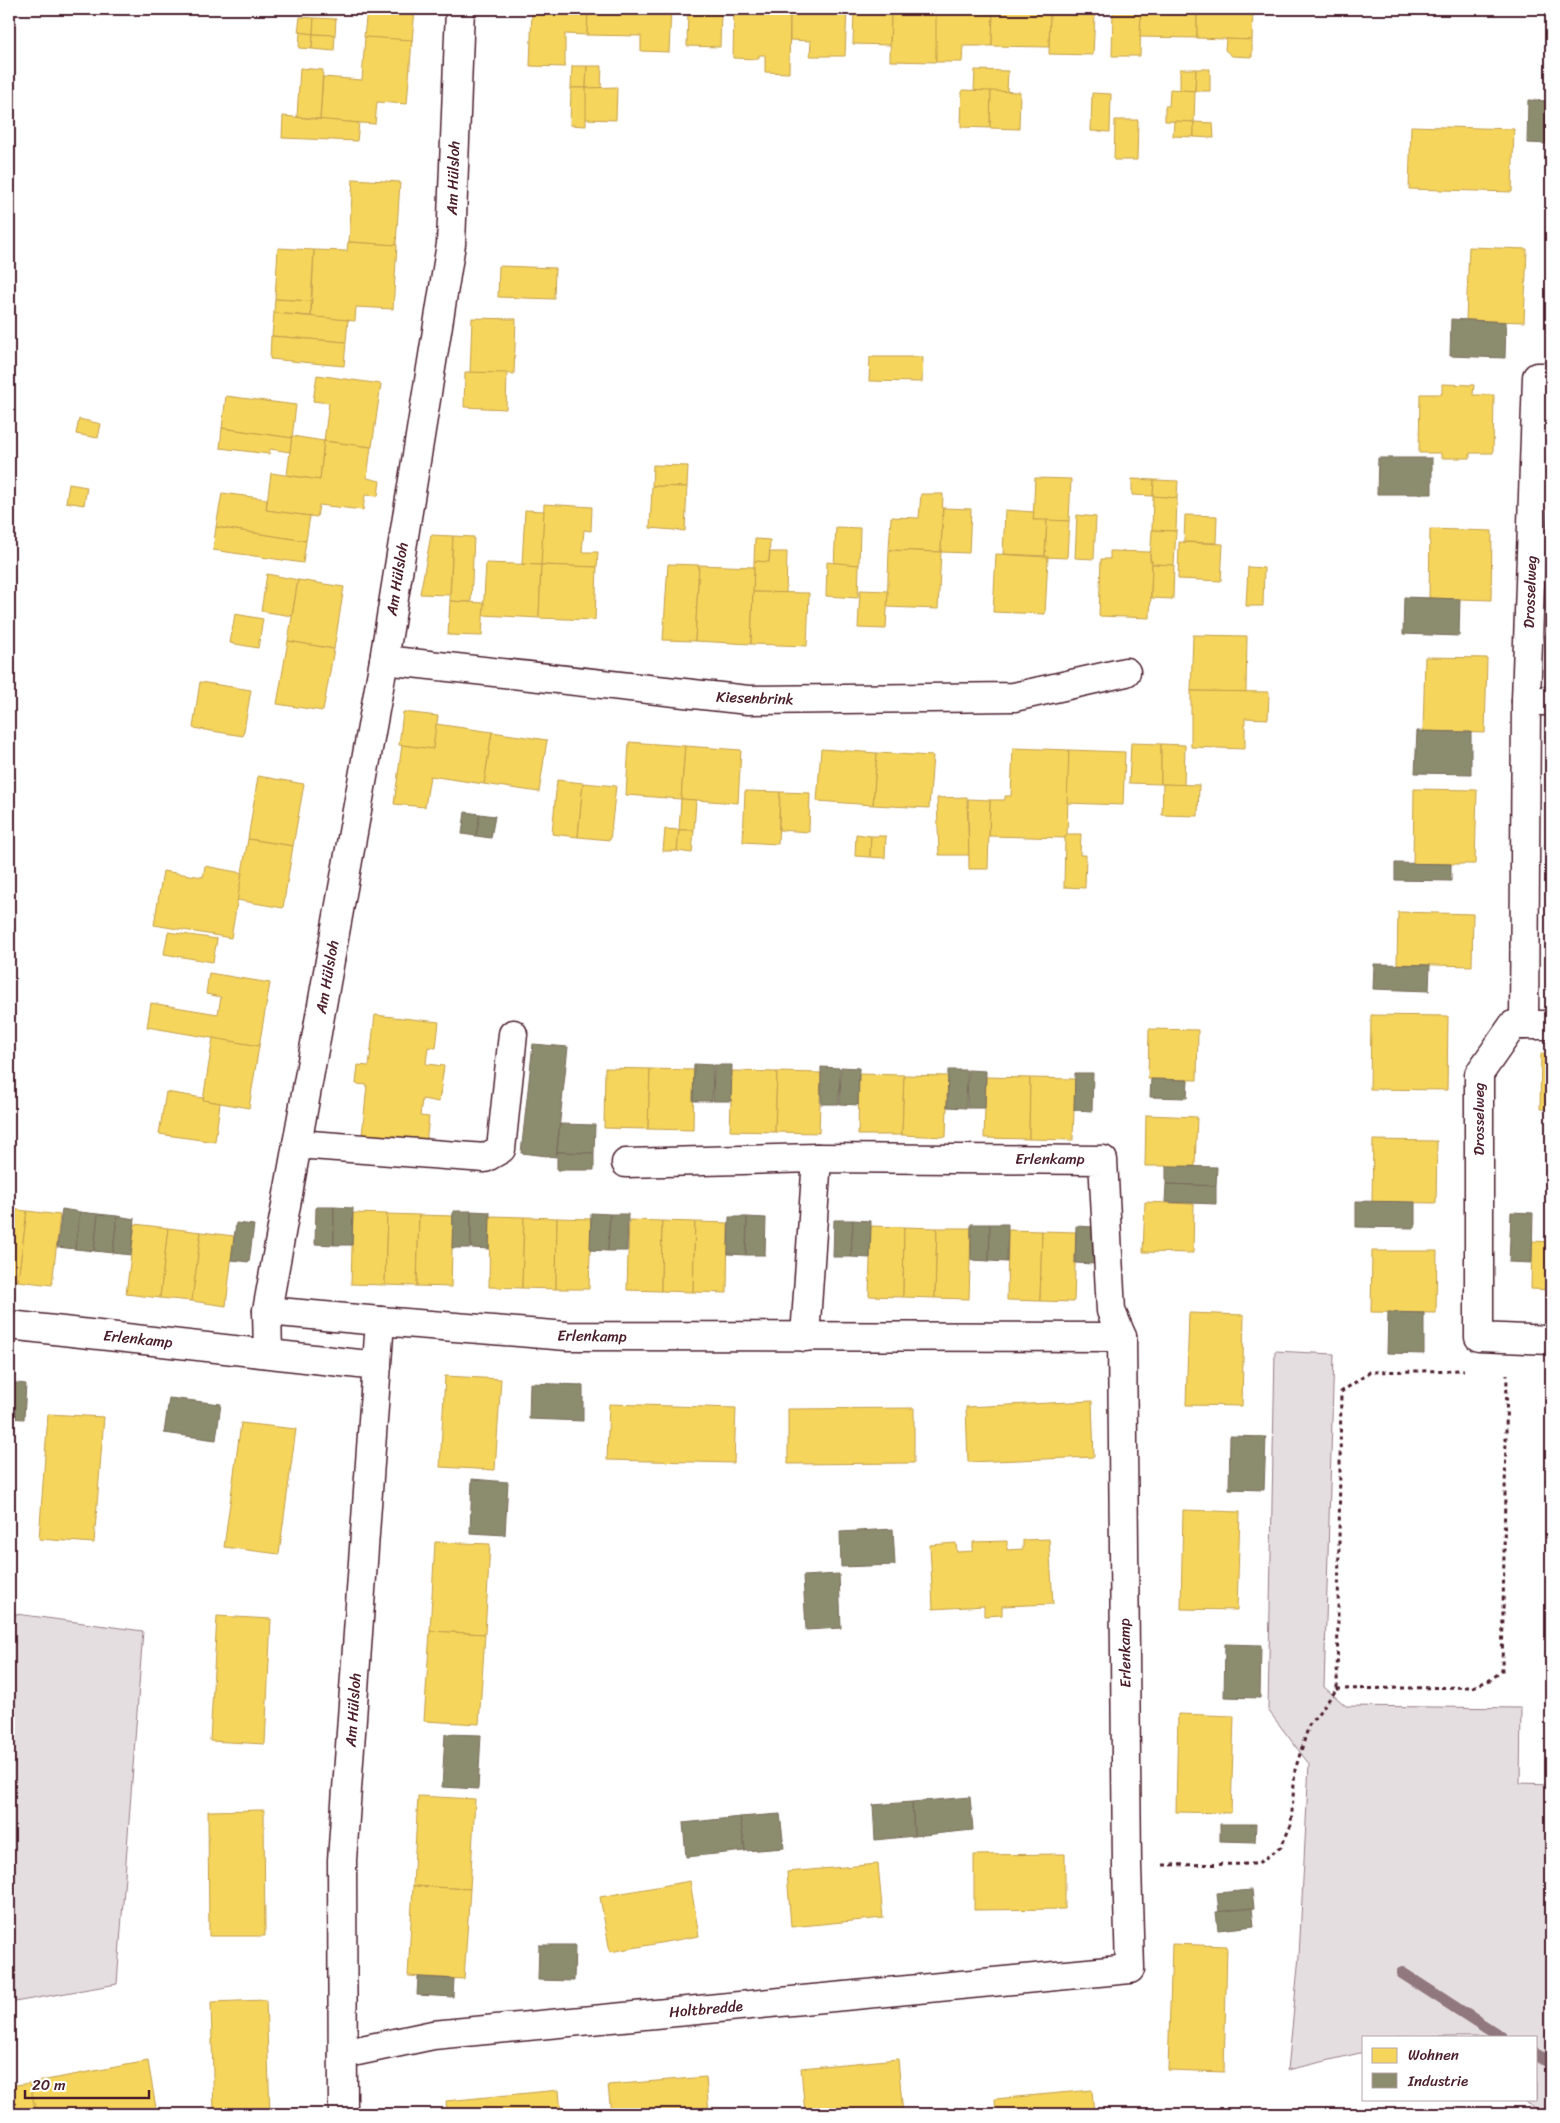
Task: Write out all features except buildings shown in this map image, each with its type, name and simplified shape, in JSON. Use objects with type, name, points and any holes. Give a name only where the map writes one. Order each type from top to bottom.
[{"type":"street","name":"Am Hülsloh","points":[[266,1311],[384,660],[450,244],[460,9]]},
{"type":"street","name":"Drosselweg","points":[[1479,1337],[1479,1074],[1513,1025],[1524,1025],[1539,701],[1538,376],[1551,377]]},
{"type":"street","name":"Kiesenbrink","points":[[384,660],[748,700],[1014,697],[1126,672]]},
{"type":"street","points":[[1524,1025],[1551,1025]]},
{"type":"street","points":[[297,1144],[485,1158],[501,1148],[513,1034]]},
{"type":"street","points":[[805,1337],[817,1158]]},
{"type":"street","name":"Erlenkamp","points":[[626,1163],[817,1158],[1103,1160],[1111,1311],[1122,1337],[1127,1866],[1130,1969]]},
{"type":"street","points":[[266,1311],[268,1353]]},
{"type":"street","name":"Erlenkamp","points":[[266,1311],[567,1336],[1122,1337]]},
{"type":"street","points":[[377,1366],[380,1320]]},
{"type":"street","name":"Erlenkamp","points":[[9,1325],[377,1366]]},
{"type":"street","points":[[1479,1337],[1551,1340]]},
{"type":"street","name":"Am Hülsloh","points":[[343,2054],[342,1860],[377,1366]]},
{"type":"street","name":"Holtbredde","points":[[343,2054],[433,2035],[1130,1969]]},
{"type":"street","points":[[343,2054],[343,2114]]},
{"type":"path","points":[[1127,1866],[1257,1864],[1282,1847],[1291,1826],[1294,1770],[1309,1725],[1337,1689],[1341,1392],[1370,1372],[1479,1370],[1479,1337]]},
{"type":"path","points":[[1337,1689],[1473,1687],[1490,1680],[1502,1671],[1508,1370]]},
{"type":"shaded area","points":[[1275,1351],[1334,1354],[1324,1687],[1346,1706],[1521,1708],[1520,1783],[1551,1784],[1551,2114],[1547,2114],[1520,2100],[1538,2100],[1538,2036],[1362,2036],[1362,2052],[1288,2070],[1299,1956],[1309,1764],[1268,1710]]},
{"type":"shaded area","points":[[9,1613],[143,1631],[117,1984],[9,2003]]},
{"type":"waterway","points":[[1402,1973],[1499,2036]]},
{"type":"waterway","points":[[1538,2056],[1551,2063]]}]
